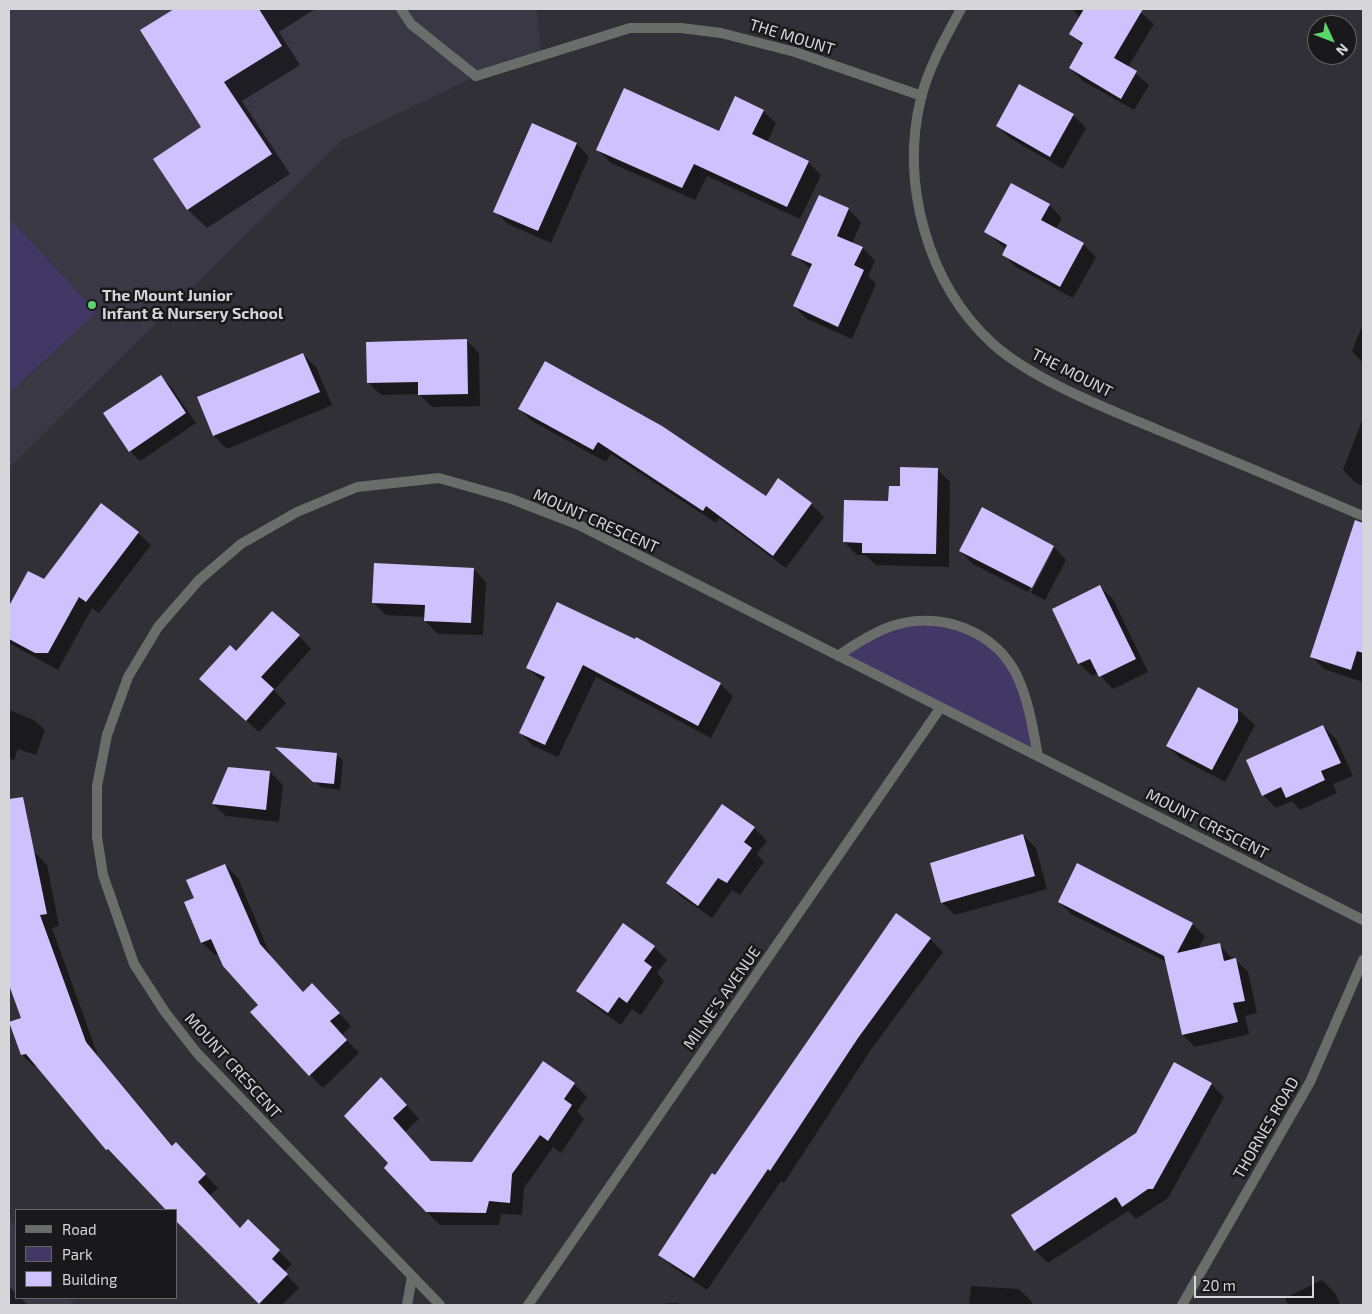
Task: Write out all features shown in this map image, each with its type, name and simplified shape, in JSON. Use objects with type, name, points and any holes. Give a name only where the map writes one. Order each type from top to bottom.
[{"type":"street","name":"THE MOUNT","points":[[401,9],[411,24],[476,76],[630,28],[681,28],[721,33],[795,52],[922,96]]},
{"type":"street","name":"THE MOUNT","points":[[961,9],[940,48],[922,96],[913,141],[915,189],[926,235],[944,278],[967,315],[993,344],[1026,369],[1116,412],[1363,516]]},
{"type":"street","name":"MOUNT CRESCENT","points":[[440,1305],[197,1053],[165,1012],[134,964],[103,875],[97,837],[97,786],[107,735],[128,677],[158,627],[200,580],[242,544],[297,512],[357,487],[439,478],[509,498],[579,525],[1363,920]]},
{"type":"street","points":[[838,656],[863,639],[893,626],[917,621],[946,621],[976,633],[1002,651],[1018,678],[1030,714],[1038,756]]},
{"type":"street","name":"MILNE'S AVENUE","points":[[528,1305],[941,707]]},
{"type":"street","name":"THORNES ROAD","points":[[1183,1305],[1310,1082],[1363,960]]},
{"type":"street","points":[[407,1305],[412,1277]]},
{"type":"shaded area","name":"The Mount Junior Infant & Nursery School","points":[[9,9],[537,9],[541,55],[476,76],[341,141],[9,468]]},
{"type":"shaded area","points":[[9,1218],[15,1227],[15,1299],[70,1299],[75,1305],[9,1305]]},
{"type":"green space","points":[[9,218],[96,312],[9,393]]},
{"type":"green space","points":[[917,621],[976,633],[1018,678],[1038,756],[838,656],[863,639]]},
{"type":"building","points":[[174,9],[259,9],[282,46],[224,82],[272,154],[187,210],[153,159],[201,127],[140,30]]},
{"type":"building","points":[[1084,9],[1143,9],[1114,58],[1137,71],[1121,99],[1069,68],[1083,43],[1069,34]]},
{"type":"building","points":[[1019,84],[1074,114],[1050,157],[996,126]]},
{"type":"building","points":[[624,88],[719,131],[735,96],[764,110],[752,134],[809,161],[787,207],[694,164],[682,188],[596,150]]},
{"type":"building","points":[[532,123],[577,143],[538,231],[493,212]]},
{"type":"building","points":[[1011,183],[1050,204],[1041,220],[1084,243],[1060,287],[1002,255],[1007,245],[984,232]]},
{"type":"building","points":[[819,195],[849,208],[837,236],[863,247],[854,265],[864,270],[838,327],[793,306],[812,264],[791,255]]},
{"type":"building","points":[[467,339],[468,394],[418,395],[418,382],[367,383],[366,342]]},
{"type":"building","points":[[303,353],[320,392],[213,436],[197,397]]},
{"type":"building","points":[[545,361],[662,426],[766,496],[778,478],[812,503],[773,556],[706,506],[703,511],[598,442],[593,450],[518,409]]},
{"type":"building","points":[[161,375],[186,413],[129,452],[103,413]]},
{"type":"building","points":[[900,467],[938,468],[936,554],[862,553],[862,543],[843,542],[844,500],[888,501],[889,486],[900,486]]},
{"type":"building","points":[[101,503],[139,532],[86,602],[79,597],[48,653],[35,653],[9,639],[9,606],[28,571],[44,579]]},
{"type":"building","points":[[982,507],[1054,546],[1032,588],[959,551]]},
{"type":"building","points":[[1355,520],[1363,523],[1363,653],[1357,651],[1351,670],[1310,657]]},
{"type":"building","points":[[374,563],[474,568],[471,623],[424,621],[425,605],[372,603]]},
{"type":"building","points":[[1100,585],[1136,659],[1099,677],[1090,659],[1078,664],[1052,609]]},
{"type":"building","points":[[557,602],[635,639],[636,637],[721,683],[698,726],[583,665],[545,745],[519,733],[545,677],[526,668]]},
{"type":"building","points":[[272,611],[300,635],[261,677],[274,689],[246,721],[199,679],[230,645],[236,651]]},
{"type":"building","points":[[1198,687],[1238,709],[1238,721],[1212,770],[1166,746]]},
{"type":"building","points":[[1323,725],[1341,763],[1321,771],[1325,780],[1286,798],[1281,787],[1262,796],[1246,760]]},
{"type":"building","points":[[275,747],[337,753],[334,784],[313,782]]},
{"type":"building","points":[[228,767],[270,771],[266,810],[212,804]]},
{"type":"building","points":[[23,797],[47,914],[40,915],[86,1042],[172,1146],[176,1142],[206,1174],[198,1182],[240,1228],[248,1219],[280,1250],[272,1259],[288,1274],[259,1304],[178,1223],[178,1209],[165,1209],[108,1149],[106,1150],[26,1054],[21,1055],[9,1022],[21,1018],[9,985],[9,799]]},
{"type":"building","points":[[722,804],[755,827],[744,842],[752,848],[727,883],[718,878],[698,906],[666,883]]},
{"type":"building","points":[[1023,834],[1035,876],[941,903],[930,863]]},
{"type":"building","points":[[1077,863],[1193,923],[1177,953],[1220,943],[1224,961],[1236,958],[1245,1001],[1233,1003],[1238,1022],[1182,1035],[1164,956],[1058,902]]},
{"type":"building","points":[[225,864],[260,944],[303,992],[312,983],[340,1013],[330,1021],[347,1040],[309,1076],[250,1012],[258,1005],[223,966],[211,939],[201,943],[184,902],[194,898],[186,880]]},
{"type":"building","points":[[896,913],[931,938],[858,1038],[770,1171],[768,1169],[694,1278],[658,1255],[712,1173],[715,1175]]},
{"type":"building","points":[[623,923],[655,946],[644,961],[652,967],[627,1003],[619,997],[608,1013],[576,991]]},
{"type":"building","points":[[543,1061],[575,1083],[564,1099],[572,1105],[548,1141],[540,1135],[512,1174],[510,1203],[489,1201],[486,1213],[426,1212],[384,1168],[388,1163],[344,1116],[381,1077],[407,1105],[393,1118],[431,1161],[472,1162]]},
{"type":"building","points":[[1174,1062],[1212,1083],[1153,1189],[1148,1189],[1122,1207],[1116,1197],[1034,1251],[1011,1215],[1136,1133]]},
{"type":"place","name":"The Mount Junior Infant & Nursery School","points":[[92,305]]}]
